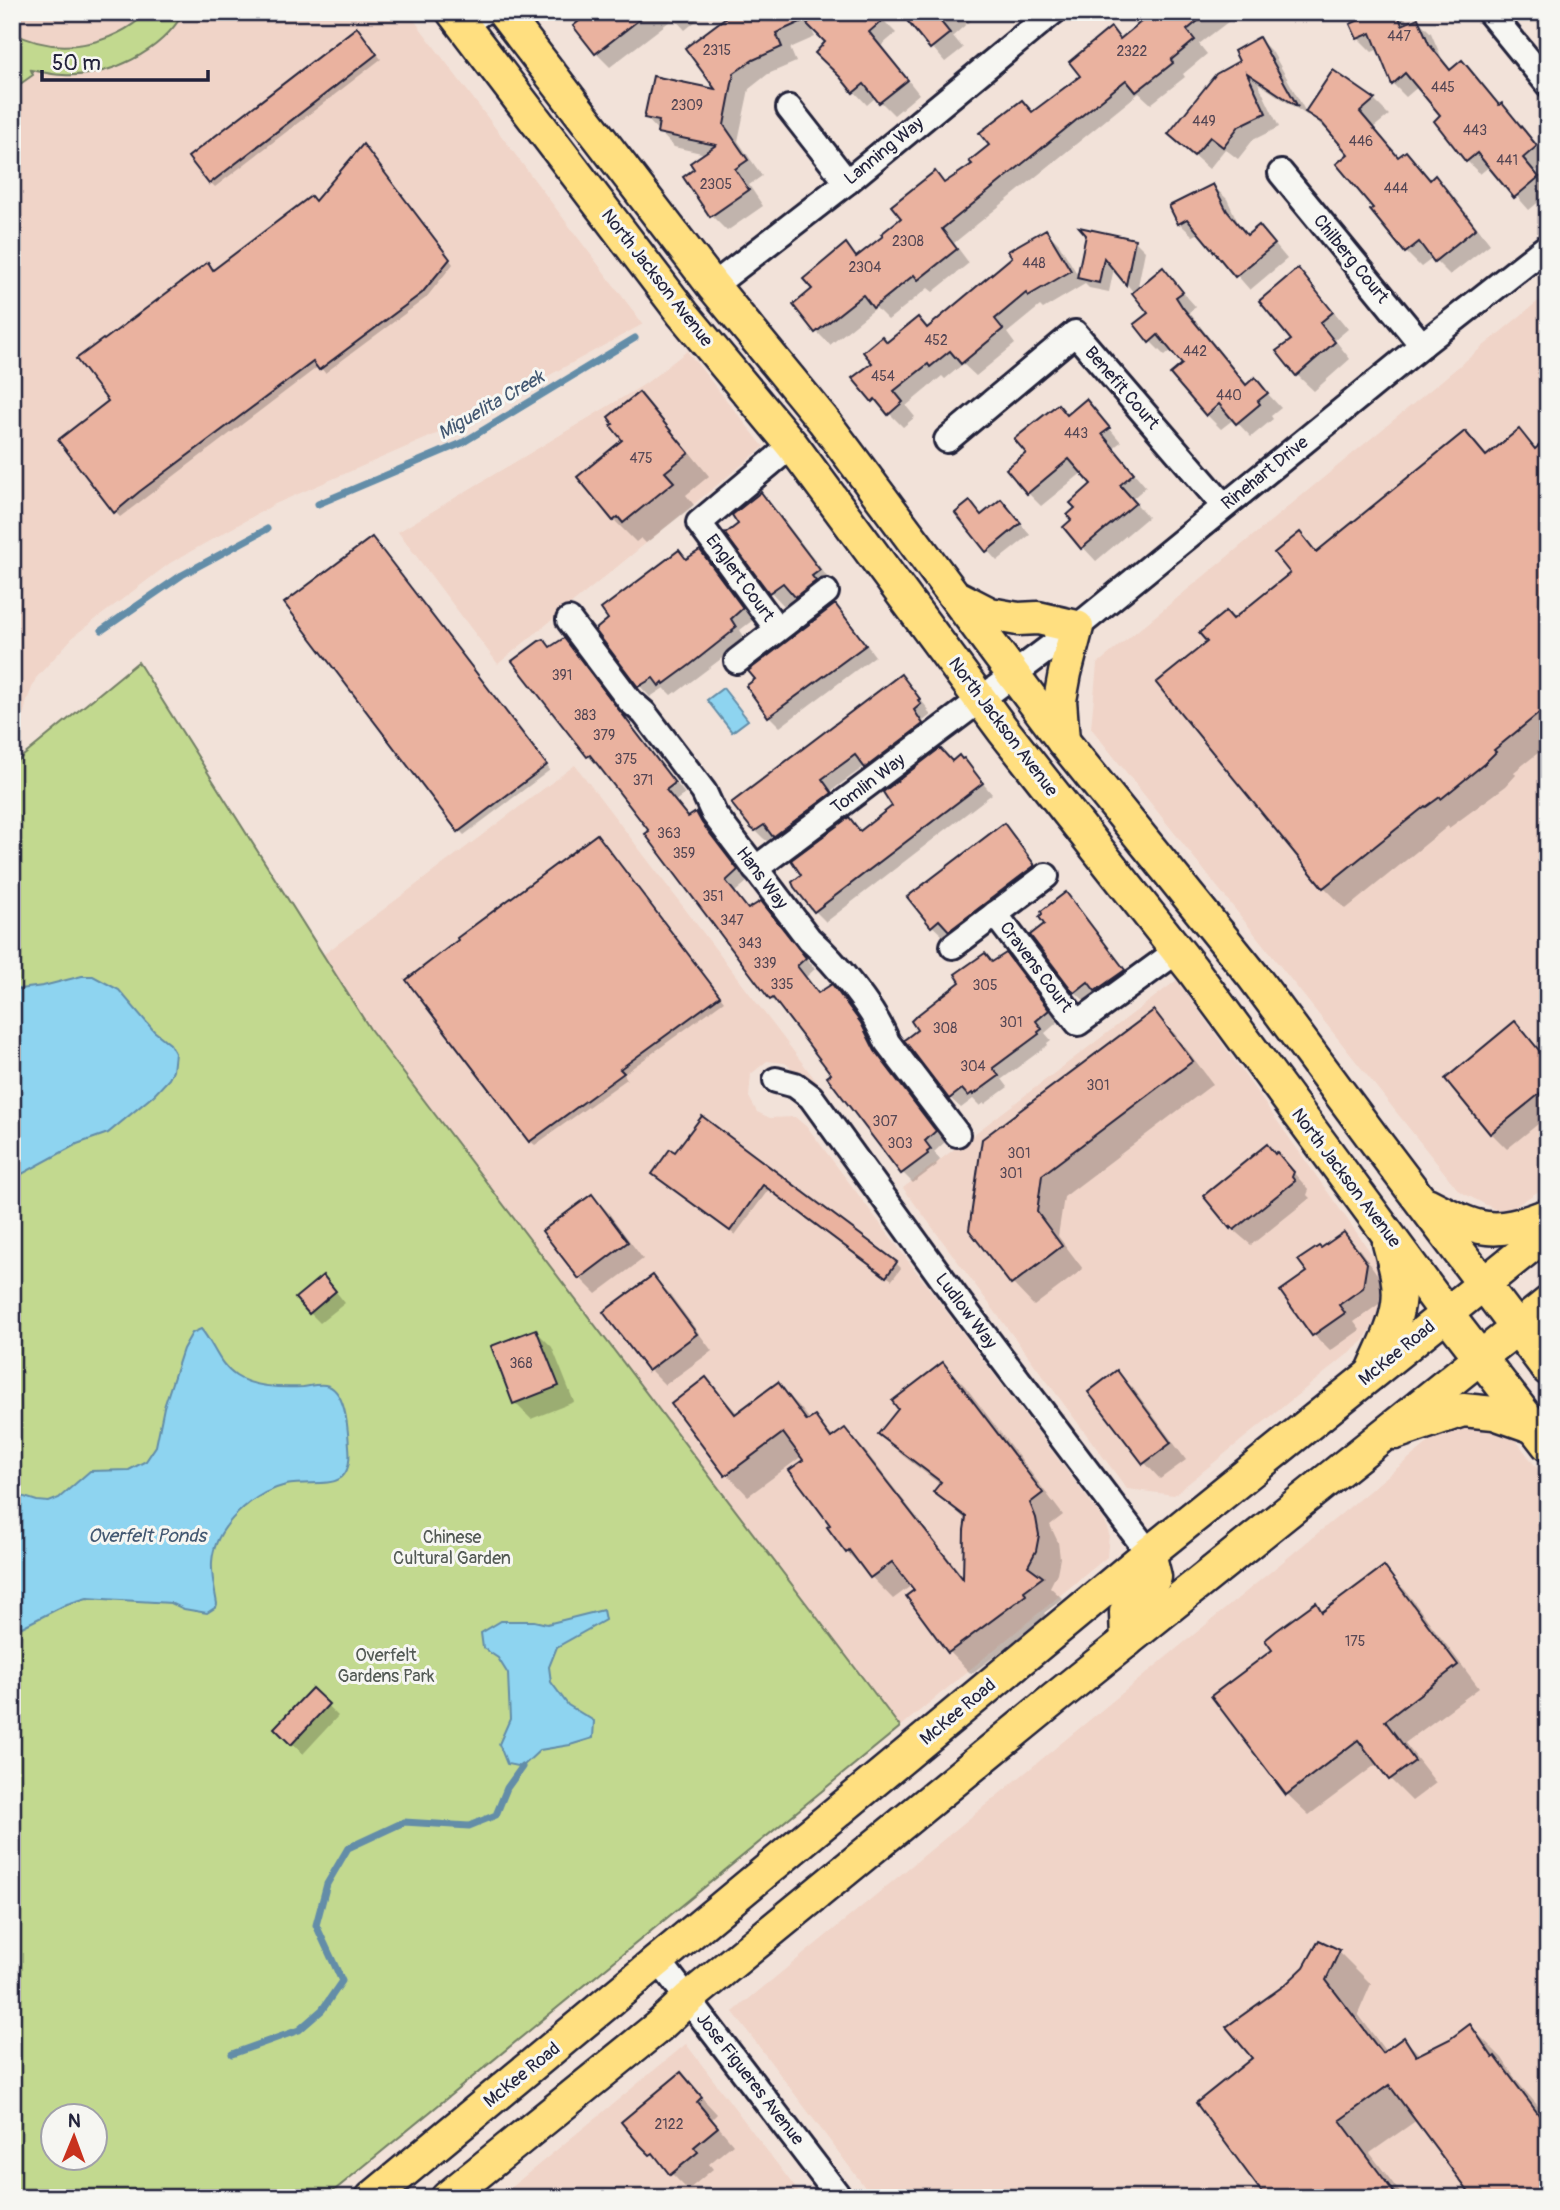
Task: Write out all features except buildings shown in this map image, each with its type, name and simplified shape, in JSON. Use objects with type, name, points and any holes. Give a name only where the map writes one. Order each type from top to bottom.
[{"type":"main road","points":[[503,12],[713,286],[823,420],[1063,741],[1253,975],[1548,1369]]},
{"type":"main road","name":"North Jackson Avenue","points":[[466,17],[683,314],[792,445],[981,699],[1177,951],[1446,1313],[1541,1436]]},
{"type":"main road","points":[[954,595],[990,614],[1018,619],[1038,618],[1077,627],[1060,700],[1063,741]]},
{"type":"main road","points":[[1421,1201],[1486,1229],[1507,1229],[1548,1215]]},
{"type":"main road","points":[[1372,1374],[1394,1321],[1398,1304],[1399,1284],[1386,1232]]},
{"type":"main road","name":"McKee Road","points":[[372,2198],[1149,1553],[1548,1232]]},
{"type":"main road","points":[[447,2198],[1127,1641],[1548,1303]]},
{"type":"main road","points":[[1377,1440],[1463,1410],[1493,1413],[1541,1436]]},
{"type":"main road","points":[[1127,1641],[1126,1612],[1146,1593],[1155,1577],[1149,1553]]},
{"type":"street","name":"Lanning Way","points":[[713,286],[847,182],[1052,12]]},
{"type":"street","points":[[1490,13],[1548,84]]},
{"type":"street","points":[[789,108],[847,182]]},
{"type":"street","name":"Chilberg Court","points":[[1281,173],[1422,345]]},
{"type":"street","name":"Rinehart Drive","points":[[981,699],[1077,627],[1422,345],[1548,246]]},
{"type":"street","name":"Benefit Court","points":[[947,440],[1075,333],[1223,506]]},
{"type":"street","name":"Englert Court","points":[[777,629],[699,523],[792,445]]},
{"type":"street","name":"Englert Court","points":[[737,661],[826,592]]},
{"type":"street","name":"Hans Way","points":[[569,620],[704,792],[714,814],[755,869],[881,1025],[887,1042],[957,1134]]},
{"type":"street","name":"Tomlin Way","points":[[755,869],[981,699]]},
{"type":"street","points":[[953,946],[1046,876]]},
{"type":"street","name":"Cravens Court","points":[[995,914],[1078,1023],[1177,951]]},
{"type":"street","name":"Ludlow Way","points":[[776,1080],[795,1085],[811,1097],[960,1303],[1149,1553]]},
{"type":"street","name":"Jose Figueres Avenue","points":[[659,1961],[840,2198]]},
{"type":"shaded area","points":[[12,12],[408,12],[643,324],[464,422],[275,504],[170,563],[75,635],[36,678],[27,700],[12,765]]},
{"type":"shaded area","points":[[1548,293],[1548,1185],[1504,1214],[1459,1191],[1091,728],[1097,664]]},
{"type":"shaded area","points":[[687,351],[764,447],[498,664],[398,532],[645,384]]},
{"type":"shaded area","points":[[575,765],[833,1103],[829,1107],[809,1082],[785,1063],[767,1061],[751,1074],[749,1097],[757,1112],[770,1118],[795,1117],[808,1128],[1104,1520],[1109,1534],[1107,1557],[900,1727],[370,1029],[323,955]]},
{"type":"shaded area","points":[[1177,980],[1374,1257],[1386,1301],[1364,1341],[1174,1495],[1127,1489],[903,1188]]},
{"type":"shaded area","points":[[1462,1415],[1507,1428],[1548,1483],[1548,2198],[873,2198],[733,2012]]},
{"type":"shaded area","points":[[686,2044],[803,2198],[498,2198]]},
{"type":"green space","points":[[148,12],[184,12],[162,39],[132,60],[98,72],[80,75],[31,70],[33,75],[16,87],[12,83],[12,32],[47,44],[83,44],[118,33]]},
{"type":"green space","name":"Overfelt Gardens Park","points":[[138,662],[370,1029],[900,1727],[325,2198],[12,2198],[12,765]]},
{"type":"water","points":[[723,688],[748,720],[732,732],[707,700]]},
{"type":"water","points":[[82,976],[93,976],[119,990],[154,1031],[170,1044],[175,1053],[173,1071],[154,1095],[108,1133],[77,1144],[22,1174],[12,1173],[12,990],[43,986]]},
{"type":"water","name":"Overfelt Ponds","points":[[201,1329],[220,1360],[243,1380],[277,1387],[325,1385],[332,1388],[342,1401],[347,1420],[349,1462],[346,1473],[331,1482],[298,1483],[273,1489],[237,1513],[214,1549],[212,1573],[217,1604],[207,1613],[184,1609],[171,1603],[87,1598],[67,1604],[12,1632],[12,1493],[49,1502],[59,1498],[90,1471],[129,1470],[146,1461],[156,1446],[164,1407],[183,1349],[192,1333]]},
{"type":"water","points":[[603,1610],[605,1620],[557,1647],[549,1667],[551,1682],[568,1705],[594,1721],[593,1738],[540,1750],[522,1767],[507,1764],[499,1744],[510,1719],[508,1674],[498,1658],[483,1648],[481,1633],[501,1621],[534,1621],[547,1624]]},
{"type":"waterway","name":"Miguelita Creek","points":[[318,504],[462,443],[635,338]]},
{"type":"waterway","name":"Miguelita Creek","points":[[102,630],[182,575],[267,529]]},
{"type":"waterway","points":[[232,2054],[299,2030],[322,2010],[342,1981],[316,1925],[327,1884],[348,1848],[404,1822],[469,1826],[496,1815],[507,1788],[522,1767]]},
{"type":"park label","name":"Chinese Cultural Garden","points":[[452,1547]]}]
